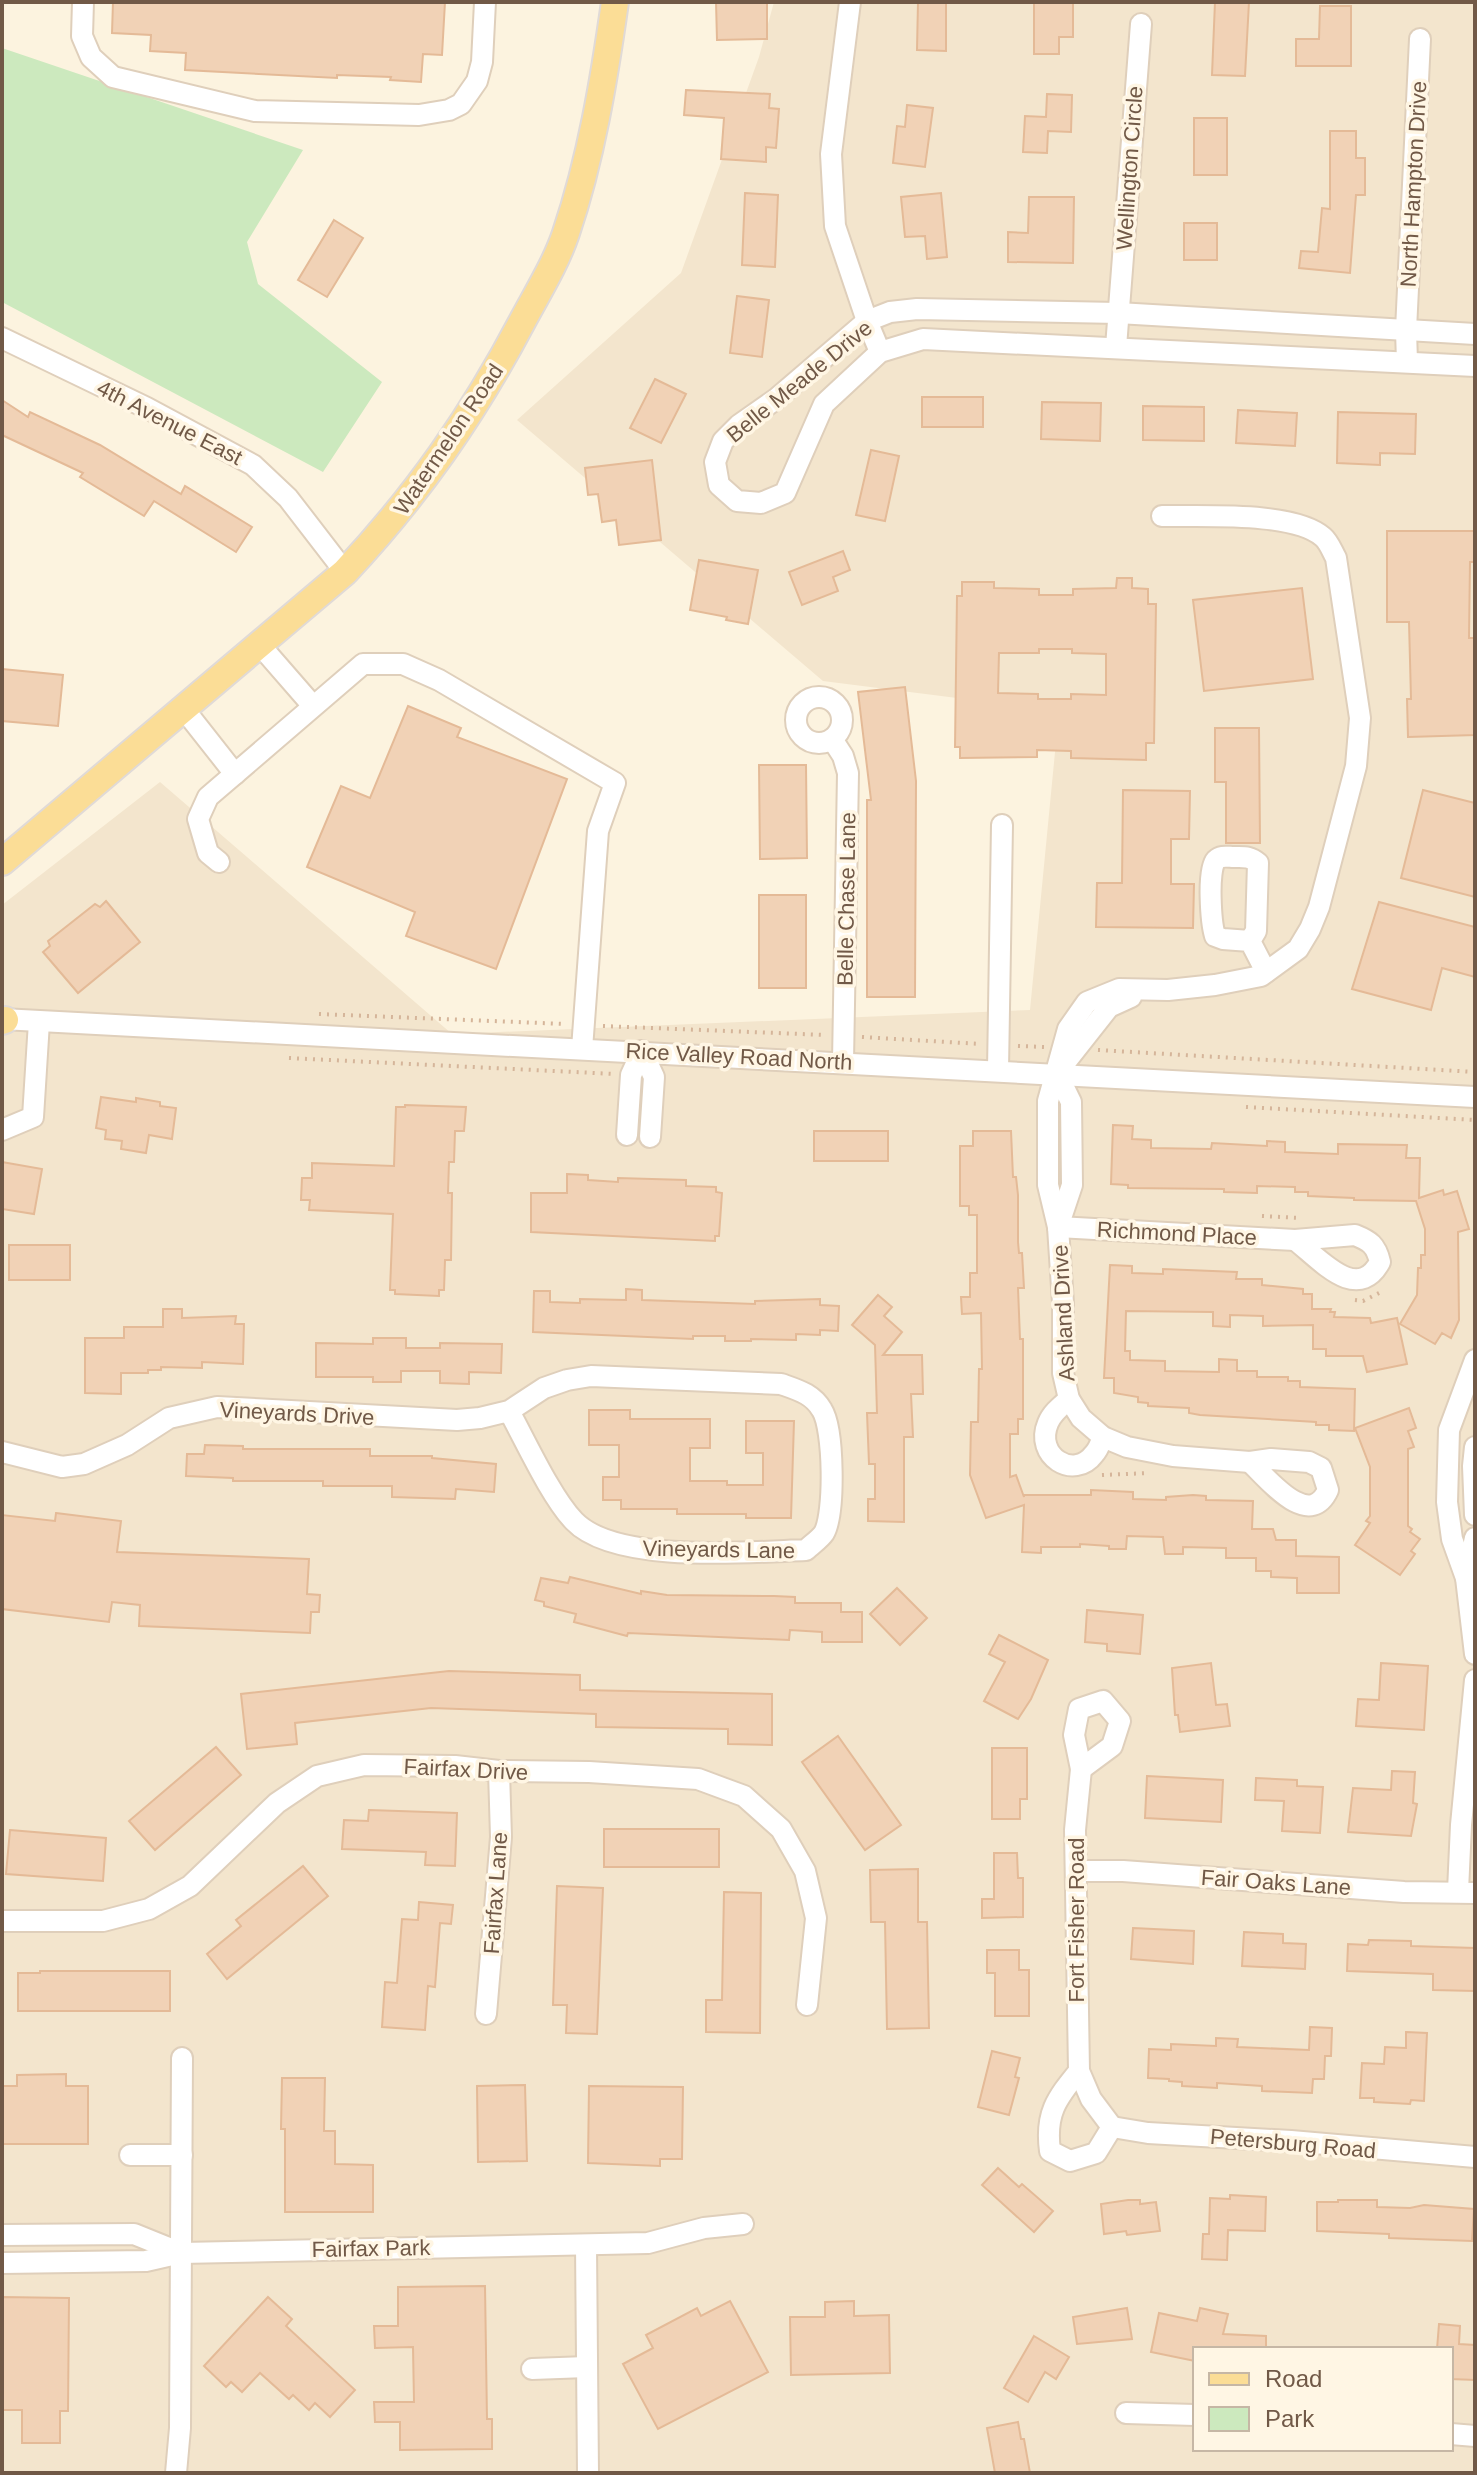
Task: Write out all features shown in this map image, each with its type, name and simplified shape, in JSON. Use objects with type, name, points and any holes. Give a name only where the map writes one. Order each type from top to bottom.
[{"type":"main road","name":"Watermelon Road","points":[[2,862],[345,572],[393,521],[452,441],[516,334],[565,236],[606,70],[615,2]]},
{"type":"street","points":[[83,2],[82,36],[91,57],[113,77],[255,111],[419,115],[449,110],[461,104],[477,81],[482,62],[485,2]]},
{"type":"street","points":[[850,2],[831,154],[835,226],[880,352]]},
{"type":"street","name":"Wellington Circle","points":[[1116,347],[1141,24]]},
{"type":"street","name":"North Hampton Drive","points":[[1406,330],[1420,39]]},
{"type":"street","name":"Belle Meade Drive","points":[[1475,334],[1118,313],[917,309],[890,312],[867,321],[776,399],[739,425],[723,441],[715,462],[719,485],[737,501],[761,503],[785,493],[824,404],[880,352],[923,339],[1475,366]]},
{"type":"street","points":[[1406,330],[1407,362]]},
{"type":"street","name":"4th Avenue East","points":[[2,338],[147,408],[253,465],[288,498],[345,572]]},
{"type":"street","points":[[1057,1073],[1070,1049],[1109,1007],[1146,990],[1215,985],[1261,976],[1298,949],[1319,907],[1356,766],[1360,718],[1336,558],[1325,538],[1303,525],[1265,520],[1162,516]]},
{"type":"street","points":[[259,644],[313,706]]},
{"type":"street","points":[[219,862],[208,853],[198,819],[208,797],[363,664],[403,664],[439,680],[615,783],[598,831],[582,1049]]},
{"type":"street","points":[[183,708],[235,774]]},
{"type":"street","name":"Belle Chase Lane","points":[[832,739],[843,756],[848,773],[843,1062]]},
{"type":"street","points":[[998,1070],[1002,825]]},
{"type":"street","points":[[1250,941],[1266,972]]},
{"type":"street","name":"Rice Valley Road North","points":[[3,1020],[642,1051],[1475,1097]]},
{"type":"street","points":[[2,1130],[33,1117],[39,1022]]},
{"type":"street","points":[[627,1135],[631,1075],[642,1051]]},
{"type":"street","points":[[642,1051],[654,1077],[650,1137]]},
{"type":"street","name":"Ashland Drive","points":[[1057,1073],[1048,1101],[1048,1185],[1058,1227],[1063,1373],[1069,1399],[1081,1418],[1103,1437],[1127,1447],[1173,1456],[1250,1462]]},
{"type":"street","name":"Richmond Place","points":[[1058,1227],[1295,1240]]},
{"type":"street","points":[[1475,1360],[1449,1430],[1447,1502],[1452,1539],[1466,1578],[1475,1654]]},
{"type":"street","name":"Vineyards Lane","points":[[591,1376],[781,1384],[806,1392],[824,1411],[832,1461],[831,1508],[824,1532],[806,1550],[709,1552],[638,1548],[592,1536],[573,1521],[509,1411],[544,1388],[591,1376]]},
{"type":"street","name":"Ashland Drive","points":[[1069,1399],[1048,1423],[1045,1445],[1049,1455],[1071,1465],[1083,1463],[1093,1456],[1103,1437]]},
{"type":"street","name":"Vineyards Drive","points":[[2,1452],[62,1467],[84,1464],[127,1445],[169,1418],[217,1407],[457,1420],[509,1411]]},
{"type":"street","points":[[1475,1447],[1475,1515]]},
{"type":"street","points":[[1466,1578],[1475,1538]]},
{"type":"street","points":[[1467,1892],[1461,1825],[1475,1680]]},
{"type":"street","name":"Fairfax Drive","points":[[2,1921],[103,1921],[149,1909],[190,1886],[277,1803],[317,1776],[364,1765],[455,1766],[499,1771],[589,1772],[698,1779],[744,1796],[781,1829],[805,1871],[816,1918],[807,2005]]},
{"type":"street","name":"Fort Fisher Road","points":[[1081,1769],[1075,1830],[1079,2071],[1091,2099],[1112,2127]]},
{"type":"street","name":"Fairfax Lane","points":[[486,2014],[501,1837],[499,1771]]},
{"type":"street","name":"Fair Oaks Lane","points":[[1077,1871],[1123,1871],[1404,1892],[1467,1892]]},
{"type":"street","points":[[176,2473],[180,2428],[182,2058]]},
{"type":"street","points":[[1079,2071],[1058,2098],[1047,2127],[1050,2151],[1070,2161],[1096,2153],[1112,2127]]},
{"type":"street","name":"Petersburg Road","points":[[1112,2127],[1148,2133],[1291,2141],[1475,2157]]},
{"type":"street","points":[[130,2155],[182,2155]]},
{"type":"street","name":"Fairfax Park","points":[[2,2235],[134,2234],[181,2253],[648,2243],[704,2228],[743,2224]]},
{"type":"street","points":[[586,2245],[588,2473]]},
{"type":"street","points":[[2,2263],[146,2261],[181,2253]]},
{"type":"street","points":[[532,2369],[587,2367]]},
{"type":"street","points":[[1126,2413],[1193,2415]]},
{"type":"street","points":[[1453,2434],[1475,2436]]},
{"type":"path","points":[[317,1014],[843,1035],[1475,1072]]},
{"type":"path","points":[[289,1058],[631,1075]]},
{"type":"path","points":[[1241,1106],[1475,1120]]},
{"type":"path","points":[[1095,1477],[1108,1473],[1163,1474]]},
{"type":"shaded area","points":[[774,2],[1475,2],[1475,2473],[2,2473],[2,905],[160,782],[452,1034],[1030,1010],[1059,711],[823,681],[517,420],[681,273],[759,57]]},
{"type":"green space","points":[[2,48],[303,150],[247,242],[258,284],[382,382],[323,472],[2,302]]},
{"type":"building","points":[[113,2],[445,2],[442,55],[423,54],[421,82],[390,80],[391,77],[337,75],[337,78],[185,70],[186,53],[150,51],[151,35],[112,33]]},
{"type":"building","points":[[716,2],[767,2],[767,39],[717,40]]},
{"type":"building","points":[[918,2],[946,2],[946,51],[917,50]]},
{"type":"building","points":[[1034,2],[1073,2],[1073,37],[1059,37],[1059,54],[1034,54]]},
{"type":"building","points":[[1215,2],[1249,2],[1245,76],[1212,75]]},
{"type":"building","points":[[1320,6],[1351,6],[1351,66],[1296,66],[1296,39],[1319,39]]},
{"type":"building","points":[[686,90],[770,94],[769,108],[779,109],[776,148],[766,147],[766,162],[721,159],[724,118],[684,115]]},
{"type":"building","points":[[1047,94],[1072,95],[1071,132],[1048,131],[1047,153],[1023,152],[1025,116],[1046,117]]},
{"type":"building","points":[[907,105],[933,108],[925,167],[893,163],[897,126],[905,127]]},
{"type":"building","points":[[1194,118],[1227,118],[1227,175],[1194,175]]},
{"type":"building","points":[[1330,131],[1356,131],[1356,158],[1365,158],[1365,195],[1356,195],[1350,273],[1299,268],[1301,251],[1318,252],[1322,208],[1330,209]]},
{"type":"building","points":[[745,193],[778,195],[775,267],[742,265]]},
{"type":"building","points":[[941,193],[947,257],[927,259],[925,236],[905,237],[901,197]]},
{"type":"building","points":[[1029,197],[1074,197],[1073,263],[1008,262],[1008,232],[1028,233]]},
{"type":"building","points":[[334,220],[363,238],[327,297],[298,280]]},
{"type":"building","points":[[1184,223],[1217,223],[1217,260],[1184,260]]},
{"type":"building","points":[[737,296],[769,300],[762,357],[730,353]]},
{"type":"building","points":[[655,379],[686,394],[661,443],[630,428]]},
{"type":"building","points":[[922,397],[983,397],[983,427],[922,427]]},
{"type":"building","points":[[2,400],[28,417],[30,412],[100,445],[181,494],[185,486],[252,527],[236,552],[154,501],[144,516],[80,477],[83,473],[2,435]]},
{"type":"building","points":[[1042,402],[1101,403],[1100,441],[1041,439]]},
{"type":"building","points":[[1143,406],[1204,407],[1204,441],[1143,440]]},
{"type":"building","points":[[1238,410],[1297,413],[1295,446],[1236,443]]},
{"type":"building","points":[[1338,412],[1416,414],[1415,454],[1380,453],[1380,465],[1337,463]]},
{"type":"building","points":[[871,450],[899,456],[885,521],[856,515]]},
{"type":"building","points":[[652,460],[661,540],[619,545],[616,520],[602,522],[598,494],[588,495],[585,468]]},
{"type":"building","points":[[1387,531],[1475,531],[1475,562],[1470,562],[1469,638],[1475,638],[1475,735],[1408,737],[1407,699],[1411,699],[1409,622],[1387,622]]},
{"type":"building","points":[[843,551],[850,570],[833,577],[838,591],[802,605],[789,572]]},
{"type":"building","points":[[699,560],[758,570],[748,624],[690,610]]},
{"type":"building","points":[[1117,578],[1132,578],[1132,588],[1148,589],[1148,604],[1156,604],[1154,743],[1146,743],[1146,760],[1071,758],[1071,751],[1037,750],[1037,757],[960,758],[960,747],[955,747],[957,596],[962,596],[962,582],[994,582],[994,588],[1039,589],[1039,595],[1073,595],[1073,589],[1116,588]],"holes":[[[1072,649],[1072,653],[1106,654],[1106,695],[1071,694],[1071,699],[1038,699],[1038,694],[998,693],[999,653]]]},
{"type":"building","points":[[1302,588],[1313,679],[1204,691],[1193,600]]},
{"type":"building","points":[[2,669],[63,675],[58,726],[2,721]]},
{"type":"building","points":[[905,687],[916,781],[915,997],[867,997],[867,800],[871,800],[858,692]]},
{"type":"building","points":[[408,706],[461,728],[457,737],[567,779],[496,969],[406,936],[415,912],[307,867],[341,786],[370,798]]},
{"type":"building","points":[[1215,728],[1259,728],[1260,843],[1226,843],[1226,782],[1215,782]]},
{"type":"building","points":[[759,765],[806,765],[807,858],[760,859]]},
{"type":"building","points":[[1123,790],[1190,791],[1189,839],[1171,839],[1171,884],[1194,884],[1193,928],[1096,927],[1097,883],[1122,883]]},
{"type":"building","points":[[1423,790],[1475,803],[1475,897],[1401,878]]},
{"type":"building","points":[[759,895],[806,895],[806,988],[759,988]]},
{"type":"building","points":[[106,901],[140,942],[78,993],[43,952],[50,946],[48,941],[95,904],[100,907]]},
{"type":"building","points":[[1379,902],[1475,927],[1475,977],[1442,968],[1431,1010],[1352,989]]},
{"type":"building","points":[[101,1097],[136,1102],[136,1098],[176,1108],[172,1139],[149,1135],[146,1153],[121,1149],[122,1141],[105,1139],[106,1130],[96,1128]]},
{"type":"building","points":[[396,1107],[466,1107],[464,1131],[455,1131],[454,1162],[449,1162],[451,1260],[445,1260],[444,1290],[439,1290],[439,1296],[395,1294],[395,1290],[390,1290],[393,1214],[309,1210],[310,1200],[301,1200],[302,1178],[312,1178],[312,1163],[394,1166]]},
{"type":"building","points":[[1113,1125],[1133,1126],[1132,1139],[1151,1140],[1151,1148],[1211,1149],[1212,1143],[1267,1146],[1267,1141],[1285,1142],[1285,1152],[1338,1154],[1338,1144],[1407,1145],[1406,1158],[1420,1158],[1419,1198],[1443,1190],[1444,1195],[1457,1191],[1469,1229],[1458,1232],[1459,1320],[1451,1338],[1442,1333],[1435,1344],[1400,1324],[1417,1295],[1418,1268],[1421,1268],[1421,1255],[1425,1255],[1425,1229],[1416,1201],[1308,1196],[1308,1192],[1295,1192],[1295,1187],[1257,1186],[1257,1193],[1224,1192],[1224,1189],[1128,1188],[1128,1185],[1111,1184]]},
{"type":"building","points":[[814,1131],[888,1131],[888,1161],[814,1161]]},
{"type":"building","points":[[973,1131],[1011,1131],[1024,1288],[1018,1288],[1020,1339],[1023,1339],[1023,1419],[1018,1419],[1018,1434],[1010,1434],[1010,1477],[1016,1475],[1024,1497],[1091,1495],[1091,1490],[1133,1492],[1133,1499],[1166,1500],[1166,1497],[1193,1495],[1206,1496],[1206,1500],[1253,1501],[1252,1529],[1273,1529],[1276,1540],[1296,1540],[1296,1556],[1339,1557],[1339,1593],[1297,1593],[1297,1578],[1271,1577],[1271,1571],[1256,1571],[1256,1558],[1226,1558],[1226,1548],[1183,1547],[1183,1554],[1165,1554],[1163,1537],[1127,1536],[1126,1549],[1080,1544],[1080,1547],[1041,1547],[1041,1553],[1022,1552],[1024,1505],[986,1518],[970,1475],[971,1422],[978,1422],[979,1369],[982,1369],[981,1313],[962,1314],[961,1297],[970,1297],[970,1273],[977,1273],[977,1215],[969,1215],[969,1206],[960,1206],[960,1146],[973,1146]]},
{"type":"building","points":[[2,1162],[42,1169],[34,1214],[2,1209]]},
{"type":"building","points":[[567,1174],[588,1175],[588,1180],[618,1182],[618,1178],[686,1180],[686,1186],[716,1187],[716,1192],[722,1193],[719,1236],[715,1236],[715,1241],[531,1232],[531,1193],[567,1193]]},
{"type":"building","points":[[9,1245],[70,1245],[70,1280],[9,1280]]},
{"type":"building","points":[[1110,1265],[1132,1266],[1132,1273],[1163,1274],[1163,1269],[1237,1272],[1236,1279],[1262,1279],[1262,1285],[1303,1289],[1303,1294],[1312,1294],[1312,1309],[1331,1309],[1330,1312],[1335,1312],[1334,1317],[1370,1318],[1371,1323],[1397,1318],[1407,1364],[1367,1372],[1363,1356],[1326,1356],[1326,1349],[1313,1349],[1313,1325],[1263,1326],[1263,1316],[1230,1315],[1230,1327],[1213,1326],[1213,1312],[1126,1311],[1125,1351],[1130,1351],[1130,1360],[1165,1361],[1165,1371],[1219,1372],[1219,1359],[1237,1360],[1237,1371],[1257,1371],[1257,1377],[1288,1377],[1288,1381],[1300,1381],[1300,1387],[1355,1389],[1354,1431],[1329,1430],[1329,1425],[1316,1425],[1316,1422],[1200,1415],[1189,1413],[1189,1408],[1148,1406],[1148,1403],[1138,1402],[1138,1397],[1114,1393],[1114,1378],[1104,1378]]},
{"type":"building","points":[[626,1289],[642,1290],[642,1300],[755,1304],[755,1301],[820,1299],[820,1305],[839,1306],[838,1331],[820,1330],[820,1335],[796,1334],[796,1340],[751,1341],[725,1341],[725,1336],[693,1336],[693,1339],[533,1332],[534,1291],[550,1291],[550,1302],[580,1303],[580,1299],[626,1300]]},
{"type":"building","points":[[878,1295],[892,1307],[884,1316],[902,1332],[883,1355],[922,1355],[923,1394],[911,1394],[913,1437],[904,1437],[904,1522],[868,1521],[868,1499],[875,1499],[875,1464],[869,1464],[867,1413],[877,1413],[875,1345],[852,1325]]},
{"type":"building","points":[[163,1309],[182,1309],[182,1318],[236,1316],[235,1324],[244,1324],[243,1364],[202,1362],[202,1368],[161,1367],[161,1370],[148,1370],[148,1373],[121,1373],[121,1394],[85,1393],[85,1338],[124,1338],[124,1327],[163,1327]]},
{"type":"building","points":[[373,1338],[406,1338],[406,1348],[440,1348],[440,1343],[502,1344],[501,1373],[469,1372],[469,1384],[440,1383],[440,1371],[401,1371],[401,1382],[373,1382],[373,1377],[316,1377],[316,1343],[373,1344]]},
{"type":"building","points":[[1409,1408],[1416,1428],[1408,1431],[1414,1447],[1408,1449],[1408,1526],[1412,1529],[1410,1532],[1420,1539],[1411,1551],[1415,1554],[1400,1575],[1355,1545],[1370,1523],[1366,1521],[1370,1516],[1370,1467],[1355,1428]]},
{"type":"building","points":[[589,1410],[630,1410],[630,1419],[710,1419],[710,1448],[690,1448],[690,1481],[727,1481],[727,1485],[763,1485],[763,1453],[746,1453],[746,1421],[794,1421],[791,1518],[746,1518],[746,1514],[677,1514],[677,1509],[621,1509],[621,1500],[603,1500],[603,1477],[619,1477],[619,1445],[589,1445]]},
{"type":"building","points":[[205,1445],[243,1446],[243,1449],[370,1449],[370,1456],[432,1456],[496,1464],[494,1492],[456,1489],[455,1499],[392,1497],[392,1486],[323,1486],[323,1481],[233,1481],[233,1478],[186,1476],[187,1454],[204,1454]]},
{"type":"building","points":[[56,1513],[121,1521],[117,1552],[309,1559],[307,1594],[320,1595],[319,1612],[311,1612],[310,1633],[139,1626],[140,1605],[112,1602],[109,1622],[2,1609],[2,1515],[55,1521]]},
{"type":"building","points":[[570,1577],[641,1594],[641,1591],[667,1595],[774,1596],[795,1597],[795,1603],[841,1603],[841,1612],[862,1612],[862,1642],[822,1642],[822,1632],[790,1630],[789,1640],[628,1633],[627,1636],[574,1622],[576,1614],[544,1606],[544,1602],[535,1600],[541,1578],[568,1583]]},
{"type":"building","points":[[897,1588],[927,1618],[900,1645],[870,1614]]},
{"type":"building","points":[[1087,1610],[1143,1615],[1140,1654],[1107,1651],[1107,1644],[1085,1642]]},
{"type":"building","points":[[999,1635],[1048,1660],[1031,1699],[1018,1719],[984,1701],[1005,1662],[989,1654]]},
{"type":"building","points":[[1211,1663],[1216,1705],[1227,1704],[1230,1726],[1180,1732],[1178,1715],[1175,1715],[1172,1668]]},
{"type":"building","points":[[1381,1663],[1428,1666],[1424,1730],[1356,1726],[1358,1699],[1379,1700]]},
{"type":"building","points":[[449,1671],[580,1675],[580,1690],[772,1694],[772,1745],[728,1744],[728,1729],[596,1727],[596,1714],[431,1708],[295,1723],[297,1744],[247,1749],[241,1694]]},
{"type":"building","points":[[838,1736],[901,1825],[865,1850],[802,1762]]},
{"type":"building","points":[[216,1747],[241,1775],[155,1850],[129,1821]]},
{"type":"building","points":[[992,1748],[1027,1748],[1027,1799],[1020,1799],[1020,1819],[992,1819]]},
{"type":"building","points":[[1392,1771],[1415,1772],[1413,1803],[1417,1804],[1411,1836],[1348,1832],[1353,1788],[1391,1790]]},
{"type":"building","points":[[1147,1776],[1223,1780],[1221,1822],[1145,1818]]},
{"type":"building","points":[[1256,1778],[1297,1780],[1297,1786],[1323,1787],[1320,1833],[1282,1831],[1284,1801],[1255,1800]]},
{"type":"building","points":[[369,1810],[457,1813],[455,1866],[425,1865],[426,1852],[342,1849],[344,1820],[368,1821]]},
{"type":"building","points":[[604,1829],[719,1829],[719,1867],[604,1867]]},
{"type":"building","points":[[10,1830],[106,1838],[103,1881],[6,1874]]},
{"type":"building","points":[[994,1853],[1017,1853],[1018,1878],[1023,1878],[1023,1917],[982,1918],[982,1899],[994,1899]]},
{"type":"building","points":[[303,1866],[328,1896],[227,1979],[207,1954],[241,1926],[236,1920]]},
{"type":"building","points":[[918,1869],[918,1922],[927,1922],[929,2028],[887,2029],[885,1922],[871,1922],[870,1870]]},
{"type":"building","points":[[557,1886],[603,1888],[597,2034],[566,2033],[567,2005],[553,2005]]},
{"type":"building","points":[[724,1892],[761,1893],[760,2033],[706,2032],[706,2000],[722,2000]]},
{"type":"building","points":[[419,1902],[453,1905],[451,1924],[440,1923],[435,1987],[428,1986],[425,2030],[382,2027],[385,1982],[397,1983],[402,1919],[418,1920]]},
{"type":"building","points":[[1133,1928],[1194,1931],[1193,1964],[1131,1959]]},
{"type":"building","points":[[1244,1932],[1283,1934],[1283,1943],[1306,1944],[1305,1969],[1242,1966]]},
{"type":"building","points":[[1369,1940],[1411,1941],[1411,1946],[1475,1948],[1475,1991],[1433,1990],[1433,1974],[1347,1971],[1348,1944],[1368,1945]]},
{"type":"building","points":[[987,1950],[1019,1950],[1019,1970],[1029,1970],[1029,2016],[995,2016],[995,1973],[987,1973]]},
{"type":"building","points":[[170,1971],[170,2011],[18,2011],[18,1973]]},
{"type":"building","points":[[1310,2027],[1332,2028],[1331,2056],[1325,2056],[1324,2079],[1313,2079],[1312,2093],[1262,2091],[1262,2086],[1217,2083],[1217,2088],[1182,2086],[1182,2082],[1148,2078],[1149,2049],[1171,2050],[1171,2044],[1216,2046],[1216,2038],[1238,2039],[1237,2047],[1309,2050]]},
{"type":"building","points":[[1406,2032],[1427,2033],[1424,2101],[1411,2100],[1410,2104],[1360,2098],[1362,2063],[1384,2064],[1385,2047],[1406,2048]]},
{"type":"building","points":[[992,2051],[1020,2058],[1015,2077],[1019,2078],[1009,2115],[978,2107]]},
{"type":"building","points":[[66,2074],[66,2086],[88,2086],[88,2144],[2,2144],[2,2086],[17,2086],[17,2075]]},
{"type":"building","points":[[282,2078],[325,2078],[324,2131],[335,2131],[335,2164],[373,2165],[373,2212],[285,2212]]},
{"type":"building","points":[[525,2085],[527,2161],[478,2162],[477,2086]]},
{"type":"building","points":[[589,2086],[683,2087],[682,2159],[660,2159],[660,2166],[588,2163]]},
{"type":"building","points":[[998,2168],[1053,2211],[1034,2232],[982,2185]]},
{"type":"building","points":[[1230,2195],[1266,2197],[1265,2231],[1228,2230],[1227,2260],[1202,2259],[1203,2234],[1209,2234],[1210,2198],[1230,2199]]},
{"type":"building","points":[[1140,2200],[1140,2204],[1156,2202],[1160,2231],[1104,2234],[1101,2204]]},
{"type":"building","points":[[1377,2200],[1377,2207],[1410,2208],[1424,2205],[1474,2209],[1472,2241],[1317,2231],[1317,2202]]},
{"type":"building","points":[[485,2286],[487,2419],[492,2419],[492,2449],[400,2450],[400,2422],[375,2422],[374,2402],[414,2402],[413,2347],[375,2348],[374,2326],[398,2326],[398,2287]]},
{"type":"building","points":[[2,2297],[69,2298],[68,2411],[60,2411],[60,2443],[22,2443],[22,2410],[2,2410]]},
{"type":"building","points":[[268,2297],[292,2319],[286,2326],[355,2390],[330,2417],[315,2403],[309,2410],[293,2395],[289,2399],[260,2373],[242,2392],[231,2382],[226,2387],[204,2366]]},
{"type":"building","points":[[730,2301],[768,2372],[658,2429],[623,2364],[653,2348],[646,2335],[697,2308],[701,2316]]},
{"type":"building","points":[[854,2301],[854,2316],[889,2315],[890,2373],[791,2375],[790,2317],[825,2317],[825,2302]]},
{"type":"building","points":[[1127,2308],[1132,2339],[1077,2344],[1073,2317]]},
{"type":"building","points":[[1200,2308],[1228,2314],[1223,2334],[1266,2336],[1266,2347],[1193,2347],[1193,2361],[1151,2352],[1159,2313],[1197,2321]]},
{"type":"building","points":[[1439,2324],[1460,2326],[1459,2344],[1475,2345],[1475,2380],[1453,2379],[1453,2347],[1437,2347]]},
{"type":"building","points":[[1034,2336],[1069,2357],[1056,2379],[1045,2372],[1028,2402],[1004,2388]]},
{"type":"building","points":[[1018,2422],[1030,2473],[995,2473],[987,2428]]}]
